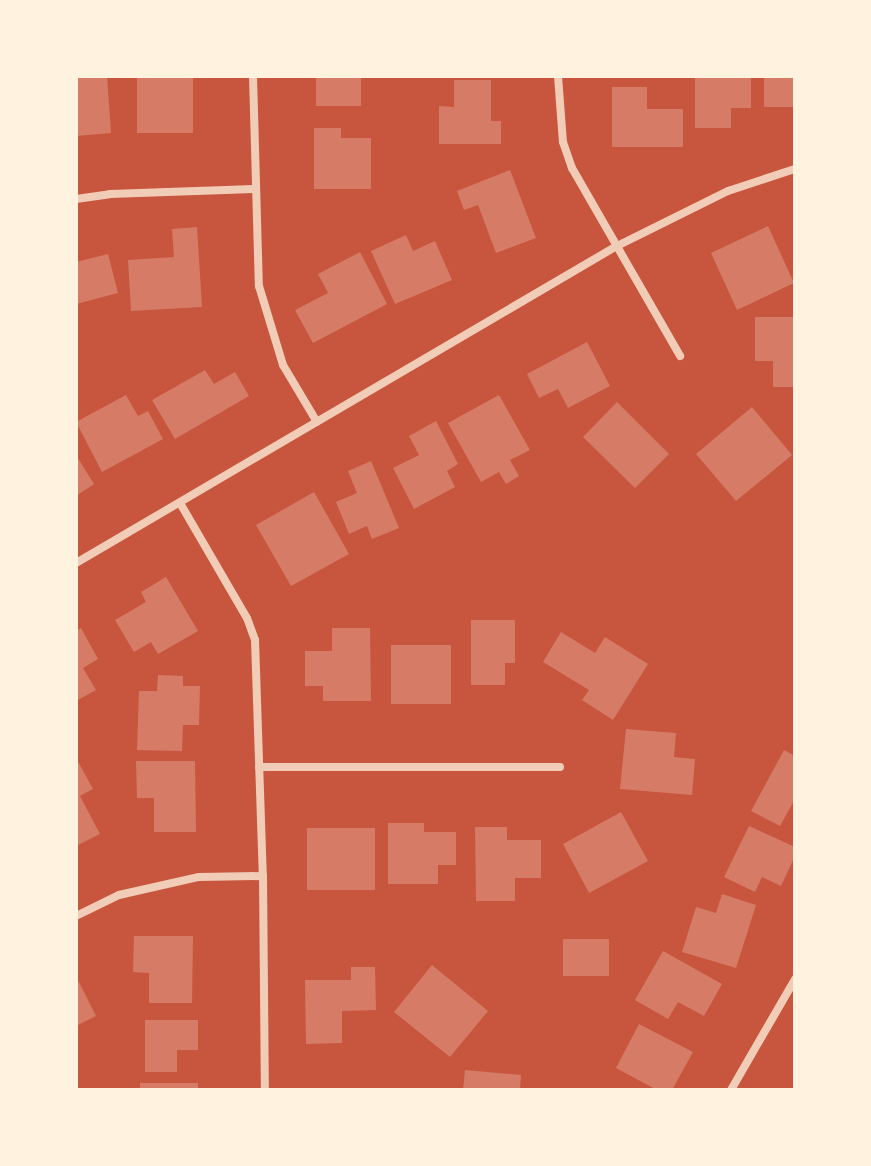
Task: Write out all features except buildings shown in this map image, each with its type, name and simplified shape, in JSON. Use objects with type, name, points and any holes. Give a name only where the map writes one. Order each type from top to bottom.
[{"type":"street","points":[[253,76],[259,286],[283,365],[317,422]]},
{"type":"street","points":[[558,76],[563,142],[572,168],[680,356]]},
{"type":"street","points":[[76,563],[615,247],[728,191],[795,169]]},
{"type":"street","points":[[76,199],[110,194],[254,189]]},
{"type":"street","points":[[180,503],[247,618],[255,640],[263,876],[265,1090]]},
{"type":"street","points":[[259,767],[560,767]]},
{"type":"street","points":[[76,916],[119,895],[199,877],[263,876]]},
{"type":"street","points":[[731,1090],[795,979]]}]
